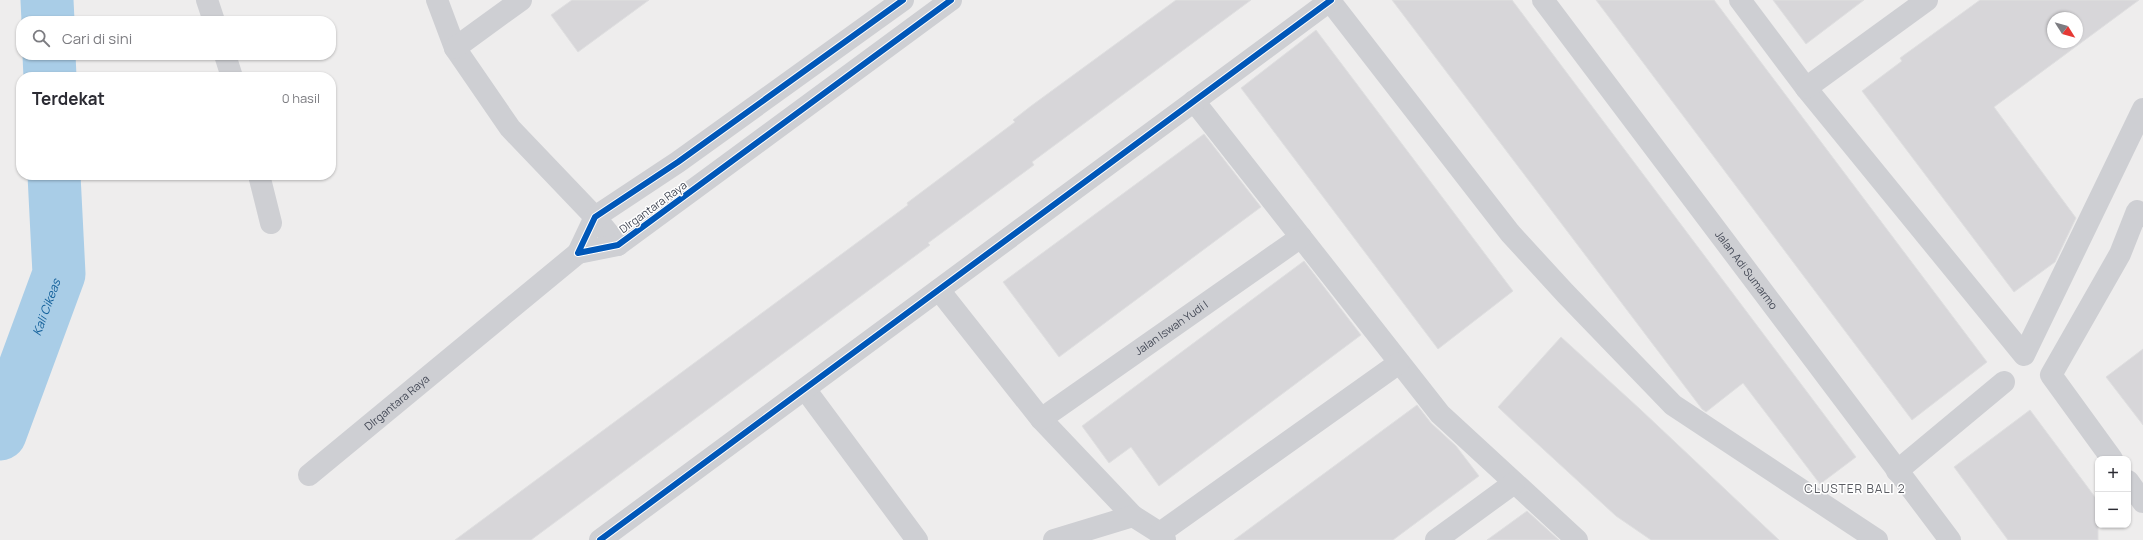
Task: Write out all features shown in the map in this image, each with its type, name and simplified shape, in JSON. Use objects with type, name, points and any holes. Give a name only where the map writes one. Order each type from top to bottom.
[{"type":"street","points":[[206,0],[212,16]]},
{"type":"street","points":[[437,0],[455,48],[510,128],[595,217],[618,246]]},
{"type":"street","points":[[455,48],[521,0]]},
{"type":"street","name":"DIrgantara Raya","points":[[309,475],[578,253],[595,217],[678,162],[903,0]]},
{"type":"street","points":[[907,0],[923,21]]},
{"type":"street","name":"DIrgantara Raya","points":[[578,253],[618,246],[951,0]]},
{"type":"street","points":[[600,540],[1330,0],[1510,233],[1565,293],[1673,405],[1877,540]]},
{"type":"street","name":"Jalan Adi Sumarmo","points":[[1543,0],[1950,540]]},
{"type":"street","points":[[1740,0],[1806,88],[2024,356],[2143,109]]},
{"type":"street","points":[[1806,88],[1927,0]]},
{"type":"street","points":[[227,60],[230,72]]},
{"type":"street","points":[[1194,101],[1440,414],[1577,540]]},
{"type":"street","points":[[260,180],[271,223]]},
{"type":"street","points":[[2110,456],[2051,375],[2120,254],[2137,211],[2143,216]]},
{"type":"street","name":"Jalan Iswah Yudi I","points":[[1041,418],[1301,237]]},
{"type":"street","points":[[939,290],[1041,418],[1133,516],[1162,536],[1399,363]]},
{"type":"street","points":[[1897,471],[2004,382]]},
{"type":"street","points":[[805,389],[917,540]]},
{"type":"street","points":[[1436,540],[1514,483]]},
{"type":"street","points":[[2131,486],[2143,502]]},
{"type":"street","points":[[1054,540],[1133,516]]},
{"type":"building","points":[[572,0],[649,0],[578,52],[551,15]]},
{"type":"building","points":[[1176,0],[1251,0],[1032,162],[1034,165],[928,243],[930,245],[531,540],[455,540],[908,205],[907,203],[1015,122],[1013,120],[1031,106]]},
{"type":"building","points":[[1392,0],[1512,0],[1856,457],[1820,484],[1743,383],[1706,412],[1702,409]]},
{"type":"building","points":[[1596,0],[1714,0],[1987,362],[1912,420]]},
{"type":"building","points":[[1773,0],[1864,0],[1806,44]]},
{"type":"building","points":[[1980,0],[2139,0],[2083,41],[2083,12],[2047,12],[2047,48],[2074,48],[1994,107],[2076,218],[2055,262],[2014,292],[1862,91],[1902,61],[1900,58]]},
{"type":"building","points":[[1316,30],[1513,291],[1438,349],[1241,88]]},
{"type":"building","points":[[1204,134],[1261,207],[1059,357],[1003,282]]},
{"type":"building","points":[[1304,261],[1361,335],[1159,486],[1131,447],[1109,463],[1082,426]]},
{"type":"building","points":[[1561,337],[1779,540],[1651,540],[1616,516],[1518,426],[1498,407]]},
{"type":"building","points":[[2143,349],[2143,425],[2106,377]]},
{"type":"building","points":[[1417,405],[1431,423],[1456,446],[1479,476],[1393,540],[1234,540]]},
{"type":"building","points":[[2030,410],[2095,497],[2095,528],[2098,528],[2098,540],[2008,540],[1954,467]]},
{"type":"building","points":[[1527,511],[1559,540],[1487,540]]},
{"type":"waterway","name":"Kali Cikeas","points":[[47,0],[48,16]]},
{"type":"waterway","name":"Kali Cikeas","points":[[49,60],[50,72]]},
{"type":"waterway","name":"Kali Cikeas","points":[[0,434],[59,274],[54,180]]},
{"type":"cycle path","points":[[903,0],[678,162],[595,217],[578,253],[618,245],[951,0]]},
{"type":"cycle path","points":[[600,540],[1331,0]]},
{"type":"district","name":"CLUSTER BALI 2","points":[[1855,489]]}]
